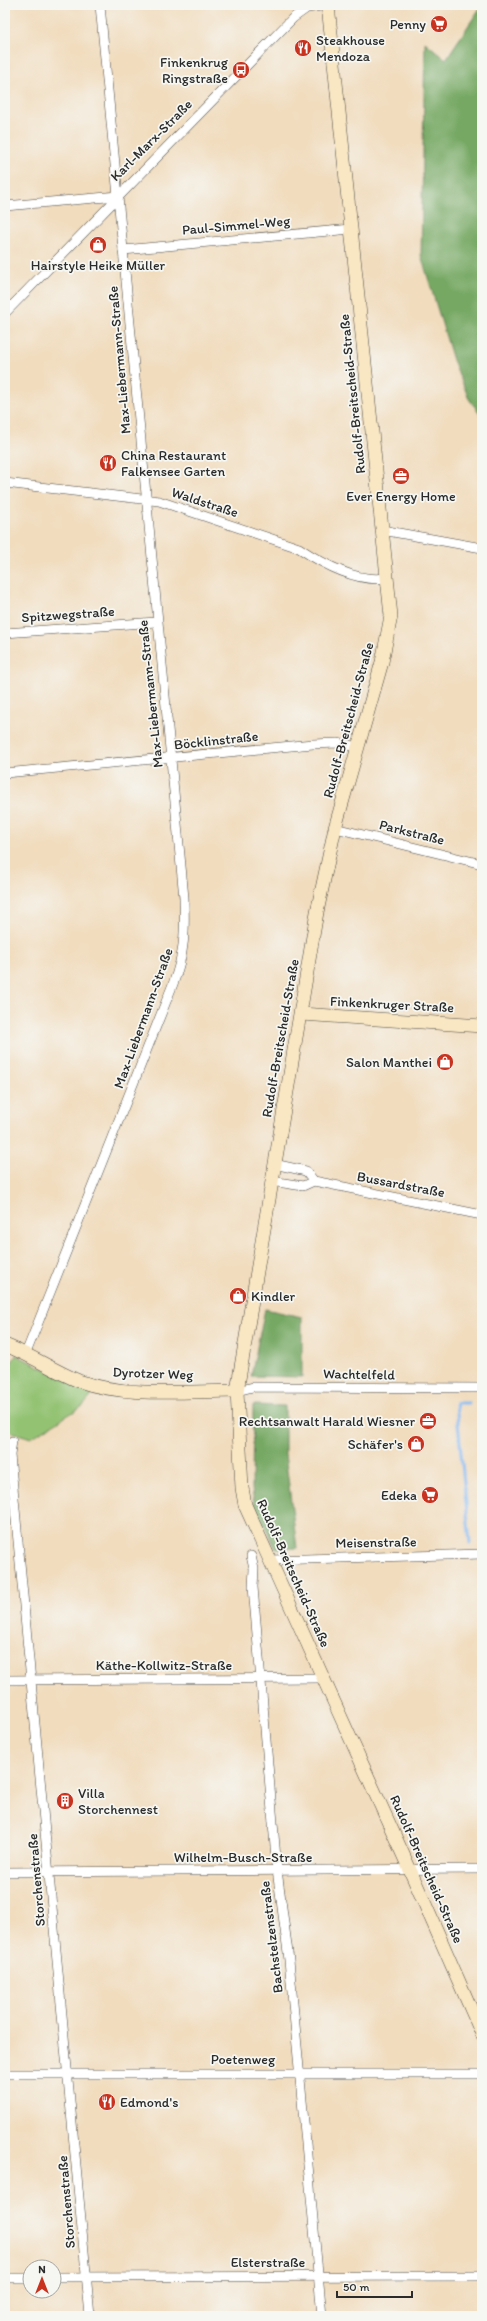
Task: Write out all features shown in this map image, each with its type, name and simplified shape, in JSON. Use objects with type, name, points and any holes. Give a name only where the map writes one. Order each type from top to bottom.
[{"type":"street","name":"Max-Liebermann-Straße","points":[[26,1353],[181,963],[185,940],[184,898],[156,622],[100,5]]},
{"type":"street","name":"Karl-Marx-Straße","points":[[5,313],[269,42],[306,7],[328,5]]},
{"type":"street","name":"Rudolf-Breitscheid-Straße","points":[[328,5],[386,578],[390,601],[389,628],[382,662],[335,828],[317,912],[301,1014],[271,1181],[237,1390],[243,1494],[245,1505],[410,1870],[482,2034]]},
{"type":"street","points":[[5,206],[118,196]]},
{"type":"street","name":"Paul-Simmel-Weg","points":[[123,250],[351,229]]},
{"type":"street","name":"Waldstraße","points":[[5,483],[159,501],[300,548],[313,557],[356,576],[377,580],[386,578]]},
{"type":"street","points":[[382,530],[482,548]]},
{"type":"street","name":"Spitzwegstraße","points":[[5,633],[156,622]]},
{"type":"street","name":"Böcklinstraße","points":[[5,773],[170,759],[313,744],[337,743],[358,747]]},
{"type":"street","name":"Parkstraße","points":[[335,828],[482,864]]},
{"type":"street","name":"Finkenkruger Straße","points":[[301,1014],[482,1026]]},
{"type":"street","name":"Bussardstraße","points":[[274,1164],[306,1171],[314,1181]]},
{"type":"street","name":"Bussardstraße","points":[[271,1181],[303,1186],[314,1181],[482,1215]]},
{"type":"street","name":"Dyrotzer Weg","points":[[5,1345],[26,1353],[78,1380],[104,1388],[128,1390],[237,1390]]},
{"type":"street","name":"Wachtelfeld","points":[[237,1390],[253,1386],[482,1388]]},
{"type":"street","name":"Storchenstraße","points":[[12,1441],[10,1454],[30,1680],[69,2074],[90,2316]]},
{"type":"street","name":"Meisenstraße","points":[[270,1560],[482,1554]]},
{"type":"street","name":"Bachstelzenstraße","points":[[251,1556],[254,1569],[253,1587],[277,1870],[289,1960],[298,2073],[322,2316]]},
{"type":"street","name":"Käthe-Kollwitz-Straße","points":[[5,1680],[322,1678]]},
{"type":"street","name":"Wilhelm-Busch-Straße","points":[[5,1872],[482,1869]]},
{"type":"street","name":"Poetenweg","points":[[5,2074],[482,2074]]},
{"type":"street","name":"Elsterstraße","points":[[62,2277],[482,2276]]},
{"type":"street","points":[[5,2278],[22,2278]]},
{"type":"green space","points":[[482,5],[482,416],[469,399],[453,360],[421,255],[425,42],[446,59]]},
{"type":"green space","points":[[265,1309],[302,1317],[302,1377],[251,1376]]},
{"type":"green space","points":[[16,1355],[94,1393],[83,1406],[31,1438],[9,1431],[5,1433],[5,1375]]},
{"type":"green space","points":[[253,1405],[285,1406],[285,1454],[297,1548],[276,1549],[254,1504],[252,1488]]},
{"type":"waterway","points":[[469,1403],[456,1403],[470,1543]]},
{"type":"place","name":"Penny","points":[[439,24]]},
{"type":"place","name":"Steakhouse Mendoza","points":[[303,48]]},
{"type":"place","name":"Finkenkrug Ringstraße","points":[[241,70]]},
{"type":"place","name":"Hairstyle Heike Müller","points":[[98,245]]},
{"type":"place","name":"China Restaurant Falkensee Garten","points":[[108,463]]},
{"type":"place","name":"Ever Energy Home","points":[[401,476]]},
{"type":"place","name":"Salon Manthei","points":[[445,1062]]},
{"type":"place","name":"Kindler","points":[[238,1296]]},
{"type":"place","name":"Rechtsanwalt Harald Wiesner","points":[[428,1421]]},
{"type":"place","name":"Schäfer's","points":[[416,1444]]},
{"type":"place","name":"Edeka","points":[[430,1495]]},
{"type":"place","name":"Villa Storchennest","points":[[65,1801]]},
{"type":"place","name":"Edmond's","points":[[107,2102]]}]
